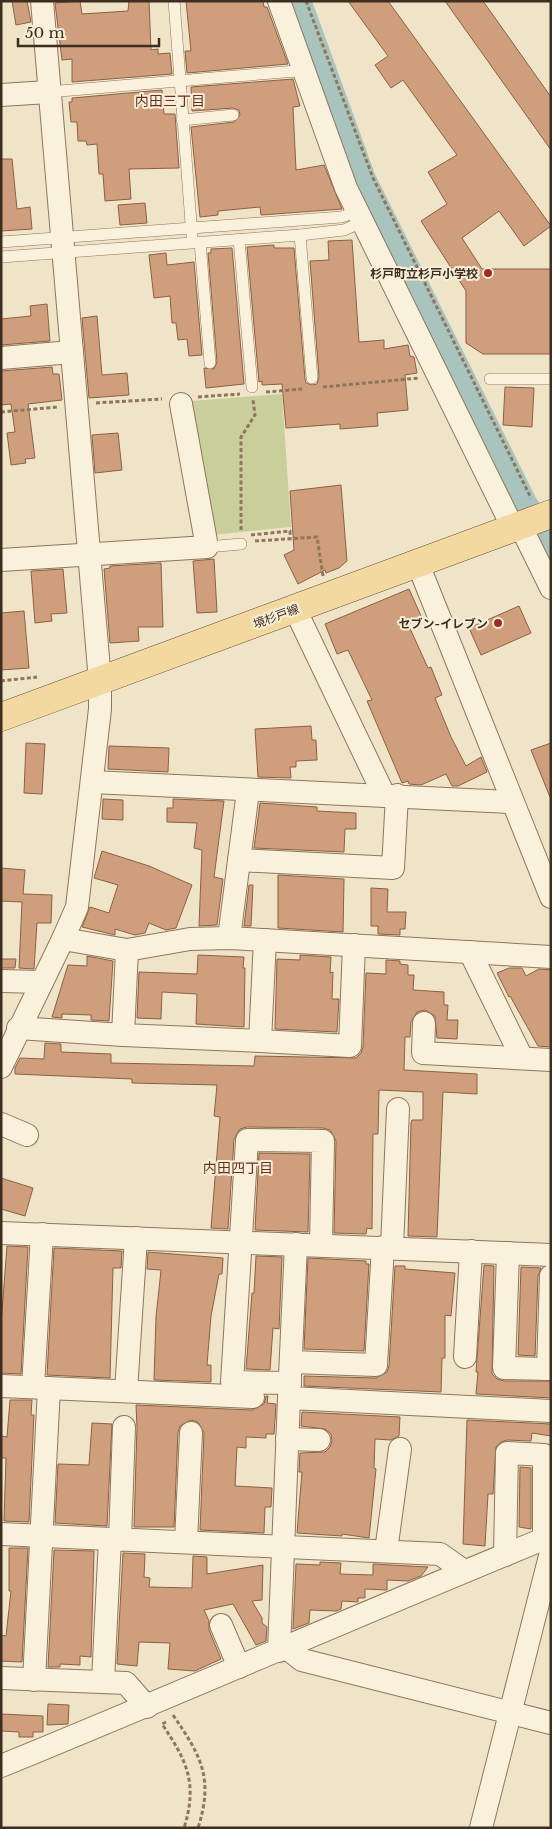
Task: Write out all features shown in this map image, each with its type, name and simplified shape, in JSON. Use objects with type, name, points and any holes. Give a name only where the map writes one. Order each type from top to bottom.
[{"type":"main road","name":"境杉戸線","points":[[1,717],[418,564],[535,519]]},
{"type":"street","points":[[1,1067],[77,907],[100,709],[100,681],[48,92],[42,1]]},
{"type":"street","points":[[279,1],[346,188],[359,217],[535,519],[551,588]]},
{"type":"street","points":[[1,95],[48,92]]},
{"type":"street","points":[[1,358],[72,352]]},
{"type":"street","points":[[1,560],[207,547],[181,404]]},
{"type":"street","points":[[418,564],[512,802],[548,884]]},
{"type":"street","points":[[239,860],[393,868],[391,795],[295,609]]},
{"type":"street","points":[[92,782],[248,791],[391,795],[512,802]]},
{"type":"street","points":[[229,938],[248,791]]},
{"type":"street","points":[[63,939],[127,950],[190,939],[229,938],[551,957]]},
{"type":"street","points":[[260,1042],[265,940]]},
{"type":"street","points":[[18,1028],[350,1046],[354,945]]},
{"type":"street","points":[[123,1035],[127,950]]},
{"type":"street","points":[[470,952],[522,1058]]},
{"type":"street","points":[[1,981],[42,982]]},
{"type":"street","points":[[424,1023],[423,1053],[551,1060]]},
{"type":"street","points":[[1,1386],[126,1391],[290,1381],[376,1365],[388,1247],[398,1110]]},
{"type":"street","points":[[1,1124],[27,1135]]},
{"type":"street","points":[[321,1244],[323,1141],[247,1140],[232,1382],[290,1381],[551,1411]]},
{"type":"street","points":[[1,1233],[321,1244],[551,1255]]},
{"type":"street","points":[[34,1680],[41,1536],[42,1234]]},
{"type":"street","points":[[126,1391],[136,1238]]},
{"type":"street","points":[[282,1649],[282,1546],[296,1244]]},
{"type":"street","points":[[466,1357],[471,1251]]},
{"type":"street","points":[[508,1253],[504,1368],[548,1370],[551,1276]]},
{"type":"street","points":[[103,1681],[124,1427]]},
{"type":"street","points":[[186,1542],[191,1433]]},
{"type":"street","points":[[287,1439],[319,1440]]},
{"type":"street","points":[[386,1551],[400,1449]]},
{"type":"street","points":[[481,1828],[510,1713],[548,1543],[544,1455],[507,1453],[505,1555]]},
{"type":"street","points":[[1,1534],[440,1554],[464,1571]]},
{"type":"street","points":[[1,1766],[161,1708],[239,1667],[464,1571],[505,1555],[548,1543]]},
{"type":"street","points":[[221,1625],[239,1667]]},
{"type":"street","points":[[282,1649],[302,1660],[551,1723]]},
{"type":"street","points":[[1,1678],[126,1683],[161,1708]]},
{"type":"lane","points":[[174,1],[191,229],[196,243],[210,363]]},
{"type":"lane","points":[[48,92],[296,71],[303,68]]},
{"type":"lane","points":[[182,120],[234,115]]},
{"type":"lane","points":[[1,257],[63,245],[191,229],[359,217]]},
{"type":"lane","points":[[1,242],[63,245],[196,243],[344,230],[359,217]]},
{"type":"lane","points":[[250,224],[251,238]]},
{"type":"lane","points":[[300,235],[312,378]]},
{"type":"lane","points":[[239,239],[252,387]]},
{"type":"lane","points":[[490,379],[551,379]]},
{"type":"lane","points":[[207,547],[241,544]]},
{"type":"path","points":[[306,1],[373,178],[535,519]]},
{"type":"path","points":[[252,387],[255,415],[241,436],[241,544],[253,541],[318,537],[322,574],[330,595]]},
{"type":"path","points":[[1,412],[66,406]]},
{"type":"path","points":[[161,1708],[162,1724],[179,1750],[189,1776],[191,1793],[184,1828]]},
{"type":"path","points":[[161,1708],[195,1746],[204,1774],[204,1809],[198,1828]]},
{"type":"green space","points":[[282,394],[291,527],[213,535],[191,401]]},
{"type":"building","points":[[12,1],[27,1],[31,22],[16,25]]},
{"type":"building","points":[[80,1],[82,14],[128,11],[129,1],[149,1],[151,50],[158,49],[158,54],[170,53],[172,74],[72,82],[72,59],[62,60],[55,3]]},
{"type":"building","points":[[186,1],[263,1],[264,7],[267,7],[288,64],[187,73],[185,51],[191,51]]},
{"type":"building","points":[[348,1],[388,1],[551,226],[524,246],[499,211],[462,238],[482,269],[551,269],[551,354],[483,354],[466,343],[466,291],[421,221],[447,204],[428,172],[457,155],[403,80],[391,88],[375,65],[388,56]]},
{"type":"building","points":[[445,1],[483,1],[551,97],[551,150]]},
{"type":"building","points":[[293,79],[300,106],[293,107],[296,170],[324,165],[342,209],[261,215],[260,207],[218,211],[218,215],[200,217],[191,127],[234,122],[240,115],[239,110],[233,108],[192,111],[191,87]]},
{"type":"building","points":[[162,90],[164,114],[175,114],[179,168],[129,169],[131,199],[105,201],[103,174],[99,174],[97,144],[87,145],[86,141],[78,141],[77,122],[71,122],[69,102],[72,102],[72,98]]},
{"type":"building","points":[[1,159],[12,159],[17,209],[30,207],[32,229],[1,231]]},
{"type":"building","points":[[145,203],[147,223],[120,225],[118,205]]},
{"type":"building","points":[[352,240],[359,342],[384,340],[384,349],[408,345],[410,356],[414,357],[417,373],[405,375],[408,410],[377,413],[378,426],[340,429],[340,424],[286,428],[282,384],[262,385],[262,381],[259,382],[247,247],[274,245],[274,248],[294,248],[305,379],[306,383],[312,385],[317,384],[319,377],[310,261],[329,260],[328,241]]},
{"type":"building","points":[[232,248],[244,384],[206,388],[204,368],[214,369],[217,362],[208,253],[211,253],[211,249]]},
{"type":"building","points":[[166,253],[167,265],[194,262],[202,355],[189,356],[187,339],[178,340],[176,323],[172,323],[170,296],[154,298],[149,255]]},
{"type":"building","points":[[47,304],[50,341],[1,345],[1,319],[31,316],[30,306]]},
{"type":"building","points":[[97,316],[102,375],[127,373],[129,395],[89,398],[82,318]]},
{"type":"building","points":[[52,367],[53,374],[59,374],[62,400],[28,404],[35,458],[25,459],[26,463],[11,465],[7,433],[15,432],[11,404],[1,405],[1,371]]},
{"type":"building","points":[[505,387],[534,388],[532,427],[503,425]]},
{"type":"building","points":[[118,433],[122,470],[95,473],[92,435]]},
{"type":"building","points":[[341,485],[347,561],[339,568],[326,573],[325,570],[298,584],[284,555],[294,550],[290,491]]},
{"type":"building","points":[[214,559],[217,612],[197,613],[193,561]]},
{"type":"building","points":[[161,563],[163,627],[138,627],[139,641],[110,643],[104,569],[110,568],[110,566]]},
{"type":"building","points":[[63,569],[67,613],[51,614],[52,621],[35,623],[31,571]]},
{"type":"building","points":[[409,589],[422,618],[408,624],[428,668],[431,667],[442,695],[435,698],[451,737],[466,766],[481,757],[487,772],[458,786],[452,786],[446,774],[421,785],[409,784],[408,781],[402,783],[367,701],[372,700],[348,650],[337,654],[325,624]]},
{"type":"building","points":[[519,606],[531,633],[481,655],[469,628]]},
{"type":"building","points":[[24,611],[29,668],[1,670],[1,613]]},
{"type":"building","points":[[311,726],[312,740],[316,740],[317,760],[296,761],[296,767],[290,767],[291,778],[258,777],[255,729]]},
{"type":"building","points":[[26,743],[45,744],[42,794],[24,793]]},
{"type":"building","points":[[551,743],[551,797],[550,797],[531,750]]},
{"type":"building","points":[[109,746],[169,748],[168,772],[108,769]]},
{"type":"building","points":[[103,799],[123,800],[123,820],[102,819]]},
{"type":"building","points":[[173,799],[224,801],[214,877],[223,879],[217,925],[199,926],[202,850],[194,848],[197,823],[167,822],[167,808],[173,808]]},
{"type":"building","points":[[260,803],[317,807],[317,811],[356,813],[356,829],[345,829],[344,852],[254,848]]},
{"type":"building","points":[[102,851],[149,866],[192,885],[176,928],[166,930],[149,923],[145,933],[135,935],[115,929],[115,935],[82,927],[90,907],[109,913],[118,885],[94,878]]},
{"type":"building","points":[[1,868],[25,870],[23,894],[52,895],[51,923],[37,923],[34,969],[19,968],[22,902],[1,901]]},
{"type":"building","points":[[278,875],[344,879],[343,932],[278,928]]},
{"type":"building","points":[[249,885],[253,885],[251,926],[244,926]]},
{"type":"building","points":[[371,888],[388,889],[387,912],[406,912],[405,929],[400,929],[400,935],[378,934],[378,926],[371,926]]},
{"type":"building","points":[[198,955],[244,957],[244,1027],[196,1024],[197,994],[162,992],[161,1019],[137,1018],[139,972],[197,974]]},
{"type":"building","points":[[300,955],[331,957],[330,973],[333,972],[332,999],[339,999],[337,1032],[275,1029],[277,959],[300,960]]},
{"type":"building","points":[[87,956],[113,961],[109,1021],[91,1020],[91,1015],[62,1014],[62,1018],[52,1017],[68,965],[87,966]]},
{"type":"building","points":[[1,959],[16,959],[15,968],[1,968]]},
{"type":"building","points":[[386,960],[400,961],[400,964],[408,965],[408,975],[414,975],[413,990],[444,992],[444,1005],[448,1005],[447,1020],[458,1020],[457,1039],[437,1038],[435,1016],[425,1010],[417,1012],[411,1022],[410,1037],[405,1037],[404,1070],[477,1074],[477,1094],[443,1092],[437,1237],[408,1236],[411,1123],[412,1120],[423,1120],[423,1092],[379,1090],[378,1134],[373,1134],[372,1229],[367,1228],[366,1234],[334,1233],[336,1141],[330,1130],[323,1128],[247,1127],[240,1129],[234,1139],[228,1229],[211,1228],[220,1117],[214,1116],[217,1085],[132,1083],[132,1079],[15,1074],[15,1068],[20,1058],[44,1059],[45,1043],[61,1044],[61,1052],[111,1054],[111,1063],[254,1066],[255,1056],[356,1058],[361,1053],[363,1047],[366,973],[386,974]]},
{"type":"building","points":[[509,968],[522,968],[526,976],[539,969],[551,970],[551,1047],[538,1046],[509,997],[497,973]]},
{"type":"building","points":[[259,1153],[310,1154],[308,1232],[255,1230]]},
{"type":"building","points":[[1,1178],[33,1188],[25,1216],[1,1209]]},
{"type":"building","points":[[7,1246],[28,1247],[21,1374],[1,1373],[1,1325]]},
{"type":"building","points":[[54,1248],[122,1251],[121,1268],[113,1268],[110,1378],[47,1375]]},
{"type":"building","points":[[148,1252],[223,1258],[222,1274],[219,1274],[211,1316],[207,1365],[211,1365],[211,1382],[154,1380],[156,1317],[161,1270],[147,1269]]},
{"type":"building","points":[[256,1256],[282,1257],[279,1329],[273,1328],[270,1370],[246,1369]]},
{"type":"building","points":[[308,1258],[366,1261],[366,1264],[369,1264],[364,1351],[304,1349]]},
{"type":"building","points":[[484,1265],[494,1266],[492,1374],[497,1379],[504,1381],[551,1381],[551,1398],[476,1394]]},
{"type":"building","points":[[395,1266],[405,1266],[405,1269],[455,1273],[451,1316],[445,1315],[445,1358],[442,1358],[441,1392],[304,1386],[304,1376],[376,1378],[387,1372],[389,1366]]},
{"type":"building","points":[[521,1267],[541,1268],[538,1276],[535,1356],[518,1355]]},
{"type":"building","points":[[266,1396],[268,1396],[267,1403],[276,1404],[274,1434],[266,1434],[266,1438],[246,1437],[246,1448],[237,1447],[235,1486],[272,1488],[271,1507],[265,1507],[264,1533],[200,1530],[204,1433],[198,1422],[191,1420],[180,1426],[178,1432],[174,1527],[134,1527],[136,1405],[252,1410],[264,1404]]},
{"type":"building","points":[[10,1400],[32,1400],[31,1415],[34,1415],[29,1522],[4,1521],[6,1458],[1,1458],[1,1436],[7,1437]]},
{"type":"building","points":[[302,1412],[400,1417],[399,1436],[391,1440],[375,1439],[374,1468],[376,1469],[369,1538],[342,1534],[342,1536],[297,1533],[302,1472],[299,1472],[300,1453],[325,1452],[330,1447],[332,1441],[331,1434],[325,1429],[301,1426]]},
{"type":"building","points":[[467,1420],[551,1424],[551,1436],[532,1433],[531,1441],[507,1440],[501,1442],[496,1447],[493,1494],[488,1494],[485,1546],[463,1544]]},
{"type":"building","points":[[92,1423],[112,1424],[107,1526],[55,1523],[58,1464],[89,1465]]},
{"type":"building","points":[[520,1467],[531,1468],[531,1529],[519,1527]]},
{"type":"building","points":[[9,1548],[28,1548],[22,1662],[1,1661],[1,1635],[6,1636],[11,1591],[9,1591]]},
{"type":"building","points":[[54,1550],[94,1551],[91,1657],[80,1656],[80,1665],[60,1664],[60,1667],[48,1667]]},
{"type":"building","points":[[123,1553],[145,1554],[144,1577],[150,1578],[149,1587],[192,1588],[193,1556],[207,1557],[207,1574],[263,1565],[262,1600],[252,1601],[262,1618],[262,1623],[267,1627],[266,1641],[256,1645],[233,1604],[204,1610],[209,1621],[209,1630],[221,1659],[195,1671],[168,1669],[170,1643],[139,1642],[137,1666],[117,1664]]},
{"type":"building","points":[[320,1562],[341,1563],[340,1574],[373,1575],[373,1564],[428,1567],[421,1576],[408,1581],[387,1580],[387,1590],[365,1589],[365,1598],[358,1598],[358,1602],[342,1601],[341,1609],[336,1611],[310,1610],[309,1623],[293,1629],[296,1564],[320,1565]]},
{"type":"building","points":[[48,1704],[69,1705],[68,1724],[47,1725]]},
{"type":"building","points":[[1,1714],[43,1716],[43,1732],[33,1732],[33,1737],[19,1737],[19,1732],[1,1731]]},
{"type":"waterway","points":[[294,1],[359,180],[521,506],[551,553]]},
{"type":"place","name":"杉戸町立杉戸小学校","points":[[488,273]]},
{"type":"place","name":"セブン-イレブン","points":[[498,623]]},
{"type":"district","name":"内田三丁目","points":[[170,101]]},
{"type":"district","name":"内田四丁目","points":[[238,1168]]}]
